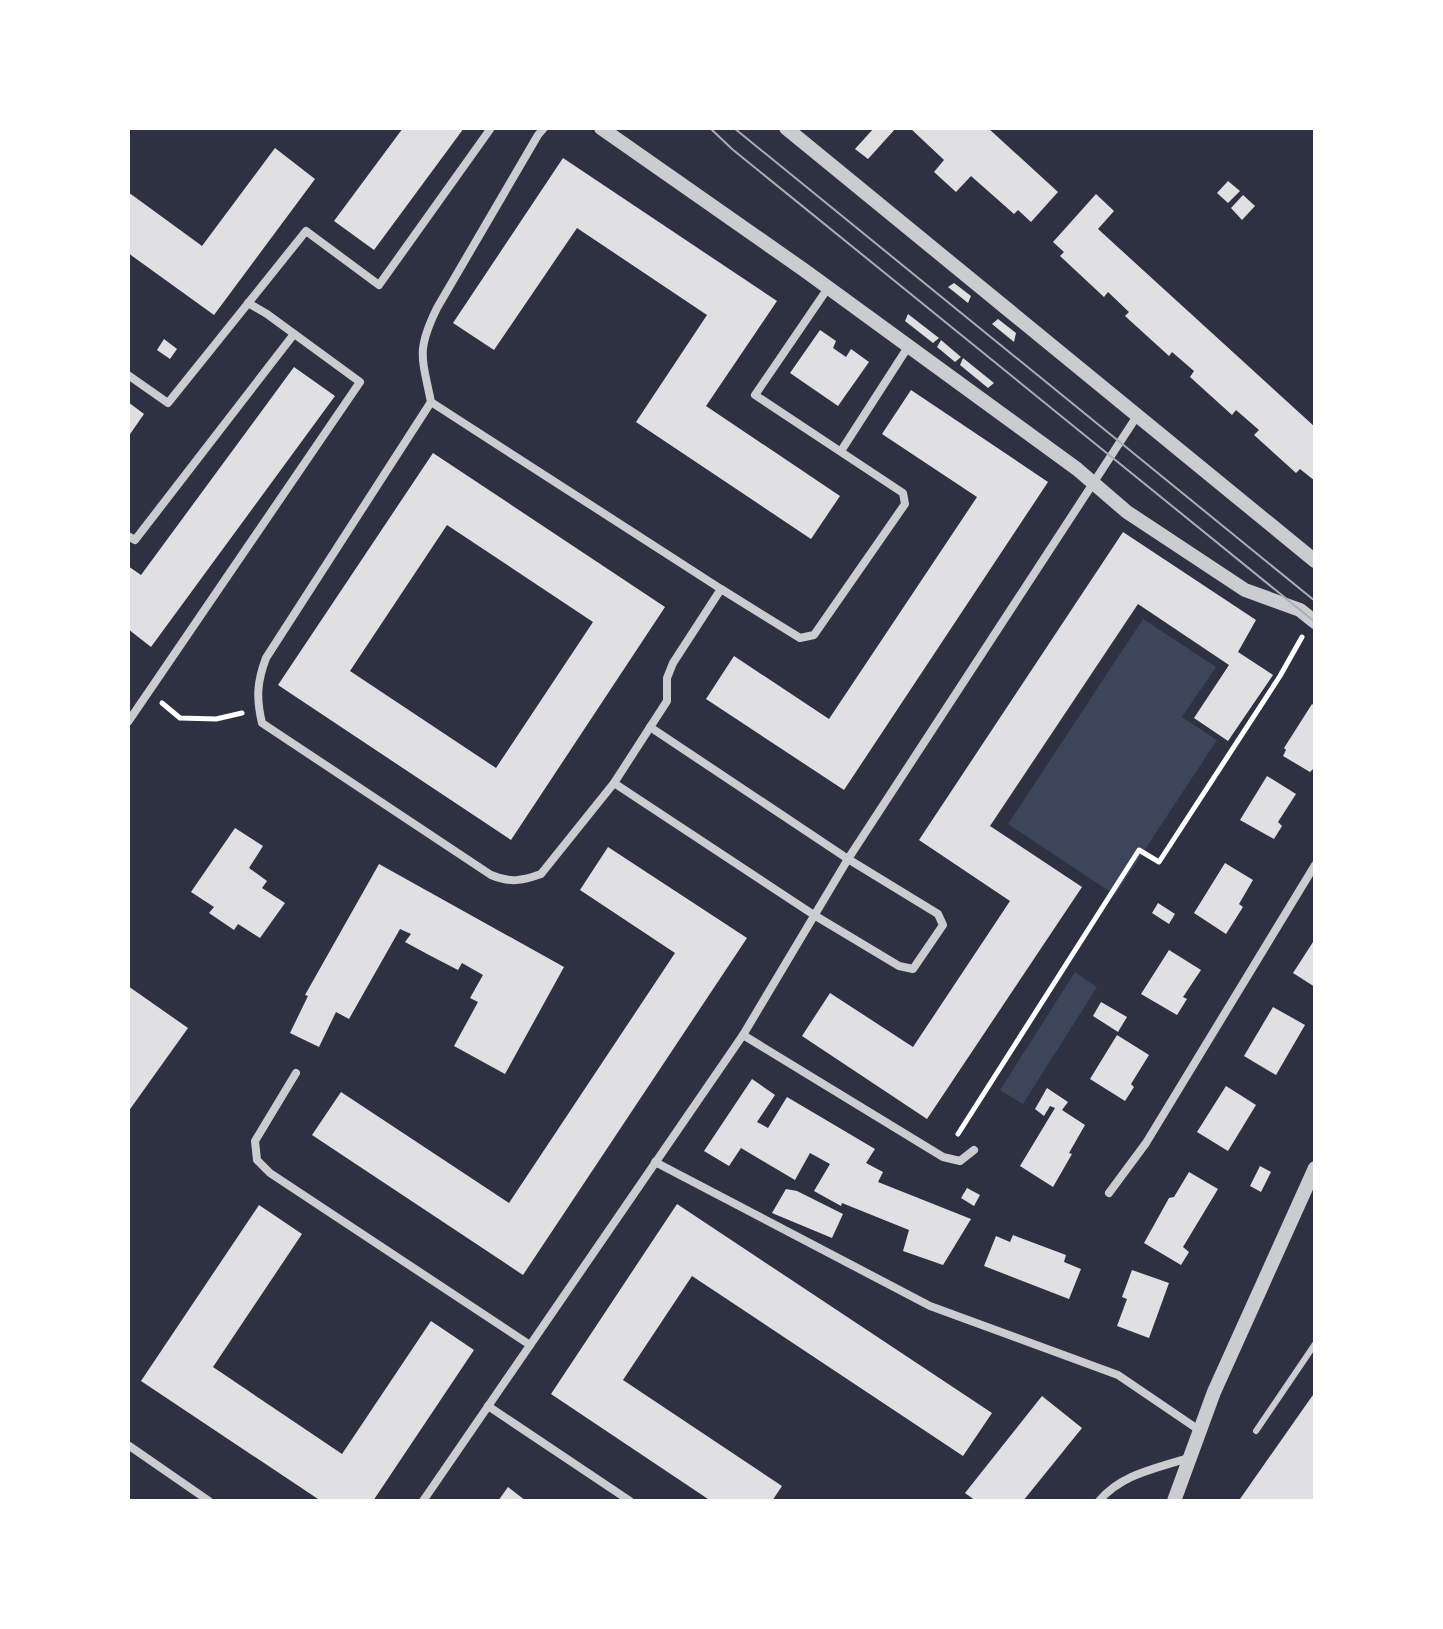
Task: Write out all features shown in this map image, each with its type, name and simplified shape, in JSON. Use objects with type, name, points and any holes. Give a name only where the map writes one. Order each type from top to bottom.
[{"type":"street","points":[[128,375],[168,403],[306,231],[379,285],[491,128]]},
{"type":"street","points":[[544,128],[424,335],[421,350],[431,402],[266,658],[256,699],[262,723],[491,875],[508,882],[541,874],[614,783],[667,701],[667,678],[673,663],[721,589]]},
{"type":"street","points":[[601,128],[828,288],[1094,483],[1127,512],[1245,590],[1300,610],[1314,620]]},
{"type":"street","points":[[786,128],[1315,561]]},
{"type":"street","points":[[431,402],[800,638],[814,635],[905,504],[903,493],[755,395],[828,288]]},
{"type":"street","points":[[128,722],[360,382],[248,303]]},
{"type":"street","points":[[128,536],[135,540],[294,334]]},
{"type":"street","points":[[841,451],[908,347]]},
{"type":"street","points":[[423,1501],[743,1035],[848,859],[1137,416]]},
{"type":"street","points":[[614,783],[814,915],[899,966],[913,969],[943,925],[938,914],[848,859],[650,727]]},
{"type":"street","points":[[1109,1193],[1146,1143],[1315,865]]},
{"type":"street","points":[[743,1035],[943,1157],[960,1161],[974,1150]]},
{"type":"street","points":[[296,1073],[255,1141],[257,1160],[270,1173],[530,1345]]},
{"type":"street","points":[[655,1162],[930,1306],[1118,1375],[1199,1430]]},
{"type":"street","points":[[1174,1501],[1199,1430],[1315,1168]]},
{"type":"street","points":[[488,1406],[630,1501]]},
{"type":"street","points":[[128,1445],[209,1501]]},
{"type":"street","points":[[1099,1501],[1111,1486],[1124,1479],[1189,1458]]},
{"type":"lane","points":[[1256,1431],[1315,1344]]},
{"type":"path","points":[[943,1157],[1139,850],[1159,862],[1314,620]]},
{"type":"path","points":[[148,692],[180,718],[216,719],[259,710]]},
{"type":"shaded area","points":[[1143,619],[1216,667],[1182,717],[1217,740],[1115,895],[1008,824]]},
{"type":"shaded area","points":[[1075,972],[1097,987],[1023,1104],[1000,1090]]},
{"type":"building","points":[[403,128],[464,128],[374,250],[334,221]]},
{"type":"building","points":[[874,128],[896,128],[868,159],[855,149]]},
{"type":"building","points":[[910,128],[988,128],[1058,192],[1031,222],[1018,210],[1014,214],[971,176],[956,192],[934,172],[944,160]]},
{"type":"building","points":[[275,148],[315,179],[214,315],[128,253],[128,192],[202,246]]},
{"type":"building","points":[[563,158],[777,301],[706,406],[840,496],[811,539],[636,422],[707,315],[577,228],[494,350],[453,323]]},
{"type":"building","points":[[1228,181],[1240,191],[1228,203],[1217,193]]},
{"type":"building","points":[[1096,194],[1114,211],[1098,229],[1315,427],[1315,481],[1300,469],[1296,473],[1254,435],[1259,430],[1236,410],[1232,415],[1190,377],[1194,371],[1172,352],[1169,356],[1125,316],[1129,312],[1108,292],[1104,297],[1060,256],[1064,252],[1053,242]]},
{"type":"building","points":[[1243,195],[1255,206],[1242,220],[1231,208]]},
{"type":"building","points":[[954,283],[971,296],[968,303],[948,287]]},
{"type":"building","points":[[908,314],[939,338],[933,343],[905,321]]},
{"type":"building","points":[[998,319],[1016,333],[1014,342],[992,324]]},
{"type":"building","points":[[820,330],[836,341],[833,348],[846,357],[851,349],[869,362],[838,406],[790,373]]},
{"type":"building","points":[[164,339],[177,349],[170,359],[157,350]]},
{"type":"building","points":[[941,340],[961,357],[955,362],[937,347]]},
{"type":"building","points":[[963,358],[994,383],[988,388],[960,365]]},
{"type":"building","points":[[294,367],[335,396],[151,647],[128,629],[128,566],[141,575]]},
{"type":"building","points":[[911,390],[1048,482],[844,790],[706,699],[734,656],[829,719],[977,497],[882,434]]},
{"type":"building","points":[[128,402],[144,414],[128,437]]},
{"type":"building","points":[[433,453],[665,607],[511,840],[278,685]],"holes":[[[447,525],[593,622],[496,768],[350,671]]]},
{"type":"building","points":[[1123,532],[1256,620],[1238,652],[1273,675],[1228,741],[1194,718],[1229,665],[1138,604],[990,826],[1082,887],[927,1119],[802,1036],[830,993],[913,1047],[1010,901],[919,840]]},
{"type":"building","points":[[1312,704],[1315,706],[1315,767],[1310,772],[1283,756],[1284,748]]},
{"type":"building","points":[[1267,776],[1296,794],[1278,822],[1282,826],[1274,839],[1240,820]]},
{"type":"building","points":[[235,828],[263,846],[249,868],[267,881],[262,888],[285,903],[260,938],[238,924],[234,930],[209,913],[214,907],[191,892]]},
{"type":"building","points":[[608,847],[747,938],[523,1275],[312,1135],[341,1092],[509,1203],[675,953],[580,890]]},
{"type":"building","points":[[1225,863],[1253,880],[1239,904],[1243,907],[1226,934],[1194,913]]},
{"type":"building","points":[[379,864],[564,967],[505,1074],[454,1046],[478,1002],[470,998],[483,975],[462,963],[458,970],[405,942],[411,934],[400,929],[349,1019],[336,1012],[319,1047],[290,1033],[308,996],[305,995]]},
{"type":"building","points":[[1158,903],[1175,914],[1169,924],[1152,913]]},
{"type":"building","points":[[1315,939],[1315,987],[1293,973]]},
{"type":"building","points":[[1169,950],[1201,970],[1183,997],[1187,999],[1177,1015],[1141,994]]},
{"type":"building","points":[[128,986],[188,1028],[128,1112]]},
{"type":"building","points":[[1101,1002],[1127,1017],[1118,1032],[1093,1016]]},
{"type":"building","points":[[1273,1007],[1305,1025],[1276,1075],[1244,1056]]},
{"type":"building","points":[[1117,1035],[1149,1055],[1131,1084],[1134,1087],[1125,1101],[1090,1079]]},
{"type":"building","points":[[752,1079],[775,1095],[757,1122],[768,1128],[787,1097],[875,1149],[866,1163],[883,1172],[878,1182],[971,1219],[943,1265],[903,1251],[909,1230],[842,1203],[841,1206],[814,1191],[830,1164],[810,1153],[795,1180],[741,1148],[729,1166],[704,1151]]},
{"type":"building","points":[[1226,1086],[1256,1105],[1228,1151],[1197,1132]]},
{"type":"building","points":[[1047,1088],[1068,1102],[1062,1110],[1085,1125],[1053,1187],[1020,1166],[1055,1108],[1050,1106],[1044,1116],[1035,1109]]},
{"type":"building","points":[[1260,1166],[1271,1172],[1261,1192],[1250,1186]]},
{"type":"building","points":[[1189,1172],[1218,1189],[1183,1247],[1189,1252],[1181,1265],[1144,1243],[1169,1198],[1174,1197]]},
{"type":"building","points":[[967,1188],[980,1195],[974,1206],[961,1198]]},
{"type":"building","points":[[786,1189],[797,1191],[843,1214],[832,1238],[772,1213]]},
{"type":"building","points":[[677,1204],[992,1413],[963,1456],[692,1276],[623,1380],[782,1486],[772,1501],[711,1501],[551,1394]]},
{"type":"building","points":[[259,1205],[302,1234],[213,1367],[342,1454],[431,1321],[474,1350],[373,1501],[321,1501],[141,1381]]},
{"type":"building","points":[[1013,1235],[1066,1255],[1064,1262],[1081,1269],[1069,1299],[984,1266],[996,1236],[1010,1242]]},
{"type":"building","points":[[1132,1270],[1169,1283],[1149,1338],[1117,1326],[1127,1299],[1122,1297]]},
{"type":"building","points":[[1315,1392],[1315,1501],[1240,1499]]},
{"type":"building","points":[[1042,1396],[1082,1428],[1023,1501],[976,1501],[965,1493]]},
{"type":"building","points":[[508,1487],[526,1501],[498,1501]]},
{"type":"tram line","points":[[710,128],[1315,622]]},
{"type":"tram line","points":[[734,128],[1315,601]]}]
